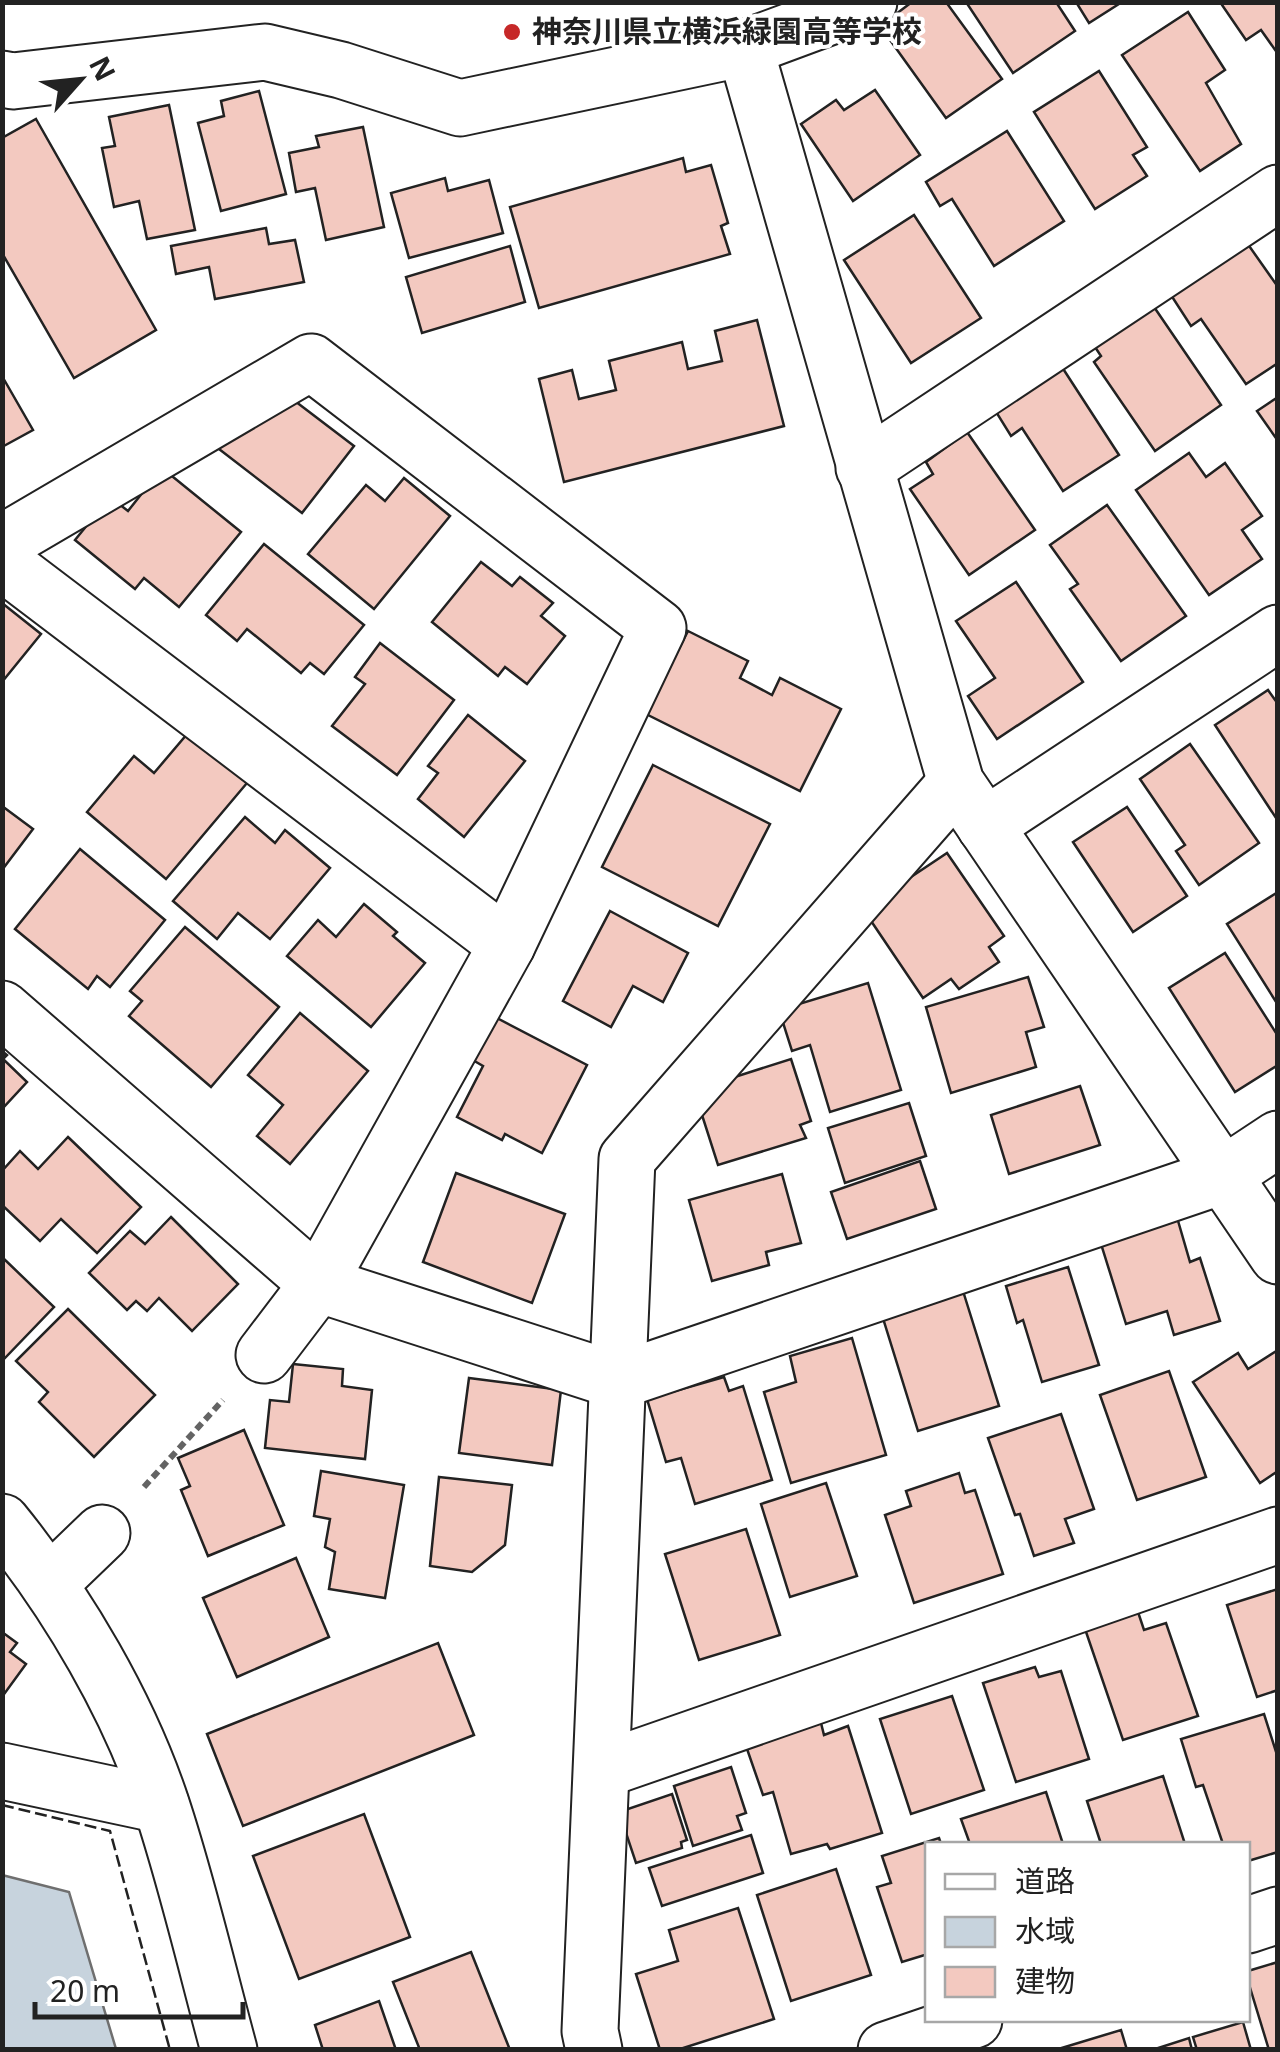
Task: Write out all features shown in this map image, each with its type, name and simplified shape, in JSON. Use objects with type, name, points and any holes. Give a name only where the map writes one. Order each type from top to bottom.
[{"type":"street","points":[[2,80],[265,52],[341,70],[460,108],[744,48],[869,2]]},
{"type":"street","points":[[744,48],[864,468],[970,805],[1278,1256]]},
{"type":"street","points":[[864,468],[1278,193]]},
{"type":"street","points":[[2,544],[311,362],[658,628],[507,946],[318,1284],[264,1354]]},
{"type":"street","points":[[2,562],[507,946]]},
{"type":"street","points":[[594,2050],[590,2030],[627,1159],[970,805],[1278,632]]},
{"type":"street","points":[[2,1009],[318,1284],[618,1380],[1222,1176],[1278,1138]]},
{"type":"street","points":[[2,1522],[49,1584],[114,1693],[162,1805],[229,2050]]},
{"type":"street","points":[[49,1584],[102,1533]]},
{"type":"street","points":[[602,1770],[1278,1536]]},
{"type":"street","points":[[2,1771],[162,1805]]},
{"type":"street","points":[[1250,1924],[1278,1915]]},
{"type":"street","points":[[886,2050],[968,2022]]},
{"type":"path","points":[[102,1533],[264,1354]]},
{"type":"water","points":[[2,1875],[69,1892],[116,2049],[3,2049]]},
{"type":"building","points":[[912,2],[946,2],[1002,79],[946,118],[880,26]]},
{"type":"building","points":[[966,2],[1056,2],[1075,31],[1013,73]]},
{"type":"building","points":[[1076,2],[1122,2],[1089,23]]},
{"type":"building","points":[[1220,2],[1278,2],[1278,54],[1261,30],[1246,40]]},
{"type":"building","points":[[1188,12],[1225,70],[1206,83],[1241,144],[1200,171],[1122,55]]},
{"type":"building","points":[[1099,71],[1147,147],[1133,155],[1147,176],[1095,209],[1034,112]]},
{"type":"building","points":[[875,90],[920,155],[853,201],[801,124],[836,100],[844,110]]},
{"type":"building","points":[[259,91],[286,194],[221,211],[198,123],[224,116],[221,101]]},
{"type":"building","points":[[169,105],[195,230],[147,239],[139,201],[114,207],[102,148],[115,146],[109,117]]},
{"type":"building","points":[[36,119],[156,330],[74,378],[2,253],[2,138]]},
{"type":"building","points":[[363,127],[384,227],[326,240],[315,188],[296,192],[289,153],[319,147],[316,136]]},
{"type":"building","points":[[1007,131],[1064,221],[994,266],[952,199],[940,206],[926,182]]},
{"type":"building","points":[[683,158],[686,172],[711,165],[728,223],[721,226],[730,254],[539,308],[510,207]]},
{"type":"building","points":[[445,178],[448,191],[489,180],[503,233],[409,258],[391,193]]},
{"type":"building","points":[[914,215],[981,318],[911,363],[844,260]]},
{"type":"building","points":[[266,228],[269,244],[295,240],[304,282],[215,299],[209,267],[176,274],[171,246]]},
{"type":"building","points":[[1240,233],[1278,287],[1278,363],[1246,384],[1201,319],[1191,326],[1169,292]]},
{"type":"building","points":[[510,246],[525,302],[422,333],[406,277]]},
{"type":"building","points":[[1152,304],[1221,405],[1155,451],[1094,362],[1101,356],[1093,344]]},
{"type":"building","points":[[757,320],[784,426],[564,482],[539,379],[572,370],[579,399],[616,390],[609,361],[682,342],[688,369],[722,361],[715,331]]},
{"type":"building","points":[[1060,364],[1119,455],[1063,491],[1022,428],[1011,436],[993,407]]},
{"type":"building","points":[[2,376],[33,430],[2,447]]},
{"type":"building","points":[[287,395],[354,446],[302,513],[219,449],[255,402]]},
{"type":"building","points":[[1278,397],[1278,441],[1257,411]]},
{"type":"building","points":[[967,432],[1035,530],[969,575],[910,489],[933,474],[926,462]]},
{"type":"building","points":[[1189,453],[1206,477],[1225,463],[1262,516],[1242,530],[1262,559],[1209,595],[1136,490]]},
{"type":"building","points":[[162,468],[241,532],[179,607],[144,578],[135,589],[75,540],[110,497],[128,511]]},
{"type":"building","points":[[404,478],[450,516],[374,609],[308,554],[366,485],[385,501]]},
{"type":"building","points":[[1107,505],[1186,616],[1121,661],[1070,589],[1078,584],[1050,545]]},
{"type":"building","points":[[264,544],[364,625],[324,674],[310,663],[301,673],[247,629],[237,641],[206,615]]},
{"type":"building","points":[[481,562],[512,586],[520,577],[553,603],[541,616],[565,636],[527,684],[505,667],[498,676],[432,622]]},
{"type":"building","points":[[1016,582],[1083,682],[997,739],[968,696],[995,678],[956,621]]},
{"type":"building","points":[[2,603],[41,634],[2,682]]},
{"type":"building","points":[[688,631],[748,661],[740,678],[772,695],[780,678],[841,709],[800,791],[646,714]]},
{"type":"building","points":[[380,643],[454,700],[397,775],[332,726],[365,684],[355,677]]},
{"type":"building","points":[[1268,690],[1278,704],[1278,821],[1215,725]]},
{"type":"building","points":[[468,715],[525,761],[464,837],[418,799],[438,773],[428,766]]},
{"type":"building","points":[[188,733],[247,783],[166,879],[87,812],[134,756],[154,773]]},
{"type":"building","points":[[1190,744],[1259,843],[1199,885],[1176,851],[1185,845],[1140,779]]},
{"type":"building","points":[[653,765],[770,824],[718,926],[602,867]]},
{"type":"building","points":[[2,806],[33,829],[2,870]]},
{"type":"building","points":[[1127,807],[1187,896],[1133,932],[1073,842]]},
{"type":"building","points":[[245,817],[275,843],[285,830],[330,868],[270,939],[238,913],[217,939],[173,901]]},
{"type":"building","points":[[80,849],[165,920],[110,987],[97,976],[88,989],[15,929]]},
{"type":"building","points":[[947,853],[1004,936],[989,947],[999,962],[959,989],[951,979],[923,998],[863,909]]},
{"type":"building","points":[[1278,892],[1278,1005],[1227,924]]},
{"type":"building","points":[[364,904],[425,963],[371,1027],[287,956],[318,920],[336,937]]},
{"type":"building","points":[[610,911],[688,953],[663,1002],[633,986],[611,1027],[563,1001]]},
{"type":"building","points":[[185,927],[279,1007],[211,1087],[129,1016],[142,1001],[130,991]]},
{"type":"building","points":[[1225,953],[1278,1036],[1278,1065],[1235,1092],[1169,988]]},
{"type":"building","points":[[1028,977],[1044,1027],[1026,1032],[1036,1067],[951,1093],[926,1007]]},
{"type":"building","points":[[868,983],[901,1090],[830,1112],[810,1045],[792,1051],[779,1010]]},
{"type":"building","points":[[300,1013],[368,1071],[290,1164],[257,1136],[283,1105],[248,1075]]},
{"type":"building","points":[[493,1016],[587,1065],[542,1153],[505,1134],[502,1140],[457,1117],[483,1066],[471,1059]]},
{"type":"building","points":[[2,1051],[7,1055],[3,1059],[27,1082],[2,1109]]},
{"type":"building","points":[[791,1059],[811,1121],[800,1125],[806,1138],[718,1165],[694,1090]]},
{"type":"building","points":[[1080,1086],[1100,1145],[1009,1174],[991,1115]]},
{"type":"building","points":[[909,1103],[926,1156],[845,1183],[828,1128]]},
{"type":"building","points":[[68,1137],[141,1207],[97,1253],[61,1219],[40,1241],[2,1205],[2,1171],[20,1151],[38,1169]]},
{"type":"building","points":[[920,1161],[936,1209],[847,1239],[831,1192]]},
{"type":"building","points":[[456,1173],[565,1214],[532,1303],[423,1262]]},
{"type":"building","points":[[782,1174],[801,1243],[766,1252],[769,1265],[712,1281],[689,1200]]},
{"type":"building","points":[[1174,1207],[1190,1262],[1200,1258],[1220,1321],[1174,1335],[1167,1311],[1126,1324],[1097,1231]]},
{"type":"building","points":[[171,1217],[238,1284],[192,1331],[159,1298],[147,1311],[136,1301],[127,1310],[89,1273],[130,1231],[145,1244]]},
{"type":"building","points":[[2,1257],[54,1307],[4,1359],[2,1358]]},
{"type":"building","points":[[1068,1267],[1099,1365],[1042,1382],[1023,1320],[1017,1323],[1006,1286]]},
{"type":"building","points":[[963,1291],[999,1406],[918,1431],[882,1315]]},
{"type":"building","points":[[68,1309],[155,1395],[94,1457],[39,1402],[48,1392],[16,1361]]},
{"type":"building","points":[[852,1338],[886,1455],[791,1483],[764,1392],[796,1382],[790,1356]]},
{"type":"building","points":[[1278,1350],[1278,1471],[1260,1483],[1193,1382],[1238,1353],[1248,1369]]},
{"type":"building","points":[[293,1364],[343,1369],[342,1386],[372,1390],[365,1459],[265,1448],[270,1400],[289,1402]]},
{"type":"building","points":[[1169,1371],[1206,1477],[1137,1500],[1100,1395]]},
{"type":"building","points":[[724,1377],[729,1391],[743,1386],[772,1480],[695,1504],[681,1458],[666,1462],[647,1399]]},
{"type":"building","points":[[469,1378],[561,1390],[552,1465],[459,1453]]},
{"type":"building","points":[[1061,1414],[1094,1509],[1065,1519],[1074,1543],[1034,1556],[988,1438]]},
{"type":"building","points":[[244,1430],[284,1525],[208,1556],[181,1490],[190,1486],[178,1458]]},
{"type":"building","points":[[321,1471],[404,1485],[385,1598],[329,1589],[335,1552],[325,1547],[330,1519],[314,1516]]},
{"type":"building","points":[[959,1473],[965,1493],[975,1490],[1003,1574],[914,1603],[885,1515],[911,1506],[906,1491]]},
{"type":"building","points":[[439,1477],[512,1485],[505,1545],[472,1572],[430,1566]]},
{"type":"building","points":[[826,1483],[857,1576],[790,1597],[761,1504]]},
{"type":"building","points":[[746,1529],[780,1635],[699,1660],[665,1554]]},
{"type":"building","points":[[296,1558],[329,1637],[237,1677],[203,1598]]},
{"type":"building","points":[[1278,1589],[1278,1690],[1257,1697],[1227,1605]]},
{"type":"building","points":[[1137,1609],[1144,1630],[1166,1623],[1198,1716],[1123,1740],[1084,1626]]},
{"type":"building","points":[[2,1632],[17,1643],[10,1652],[26,1664],[2,1697]]},
{"type":"building","points":[[438,1643],[474,1735],[243,1826],[207,1734]]},
{"type":"building","points":[[1035,1667],[1039,1677],[1061,1671],[1089,1759],[1016,1782],[983,1683]]},
{"type":"building","points":[[952,1696],[984,1790],[911,1814],[880,1719]]},
{"type":"building","points":[[1264,1714],[1278,1758],[1278,1852],[1250,1860],[1250,1842],[1222,1842],[1203,1785],[1196,1787],[1181,1739]]},
{"type":"building","points":[[821,1723],[824,1735],[848,1726],[882,1833],[830,1849],[827,1844],[791,1854],[773,1792],[763,1795],[746,1746]]},
{"type":"building","points":[[731,1767],[746,1813],[737,1816],[742,1830],[693,1846],[674,1786]]},
{"type":"building","points":[[1163,1776],[1184,1842],[1100,1842],[1087,1801]]},
{"type":"building","points":[[1046,1792],[1062,1842],[969,1842],[961,1819]]},
{"type":"building","points":[[672,1794],[687,1840],[681,1842],[682,1848],[636,1863],[619,1812]]},
{"type":"building","points":[[364,1814],[410,1937],[299,1979],[253,1856]]},
{"type":"building","points":[[751,1835],[763,1873],[662,1906],[649,1868]]},
{"type":"building","points":[[925,1842],[925,1955],[902,1962],[877,1887],[891,1883],[882,1856]]},
{"type":"building","points":[[836,1869],[871,1975],[791,2001],[757,1895]]},
{"type":"building","points":[[738,1908],[774,2019],[677,2050],[660,2050],[636,1974],[678,1961],[669,1930]]},
{"type":"building","points":[[471,1952],[510,2050],[420,2050],[393,1982]]},
{"type":"building","points":[[1278,1962],[1278,2050],[1269,2050],[1250,1988],[1250,1970]]},
{"type":"building","points":[[379,2001],[396,2050],[323,2050],[315,2025]]},
{"type":"building","points":[[1243,2022],[1251,2050],[1197,2050],[1193,2037]]},
{"type":"building","points":[[1121,2030],[1127,2050],[1055,2050]]},
{"type":"building","points":[[1189,2038],[1192,2050],[1152,2050]]},
{"type":"fence","points":[[2,1805],[110,1831],[170,2050]]},
{"type":"place","name":"神奈川県立横浜緑園高等学校","points":[[512,32]]}]
